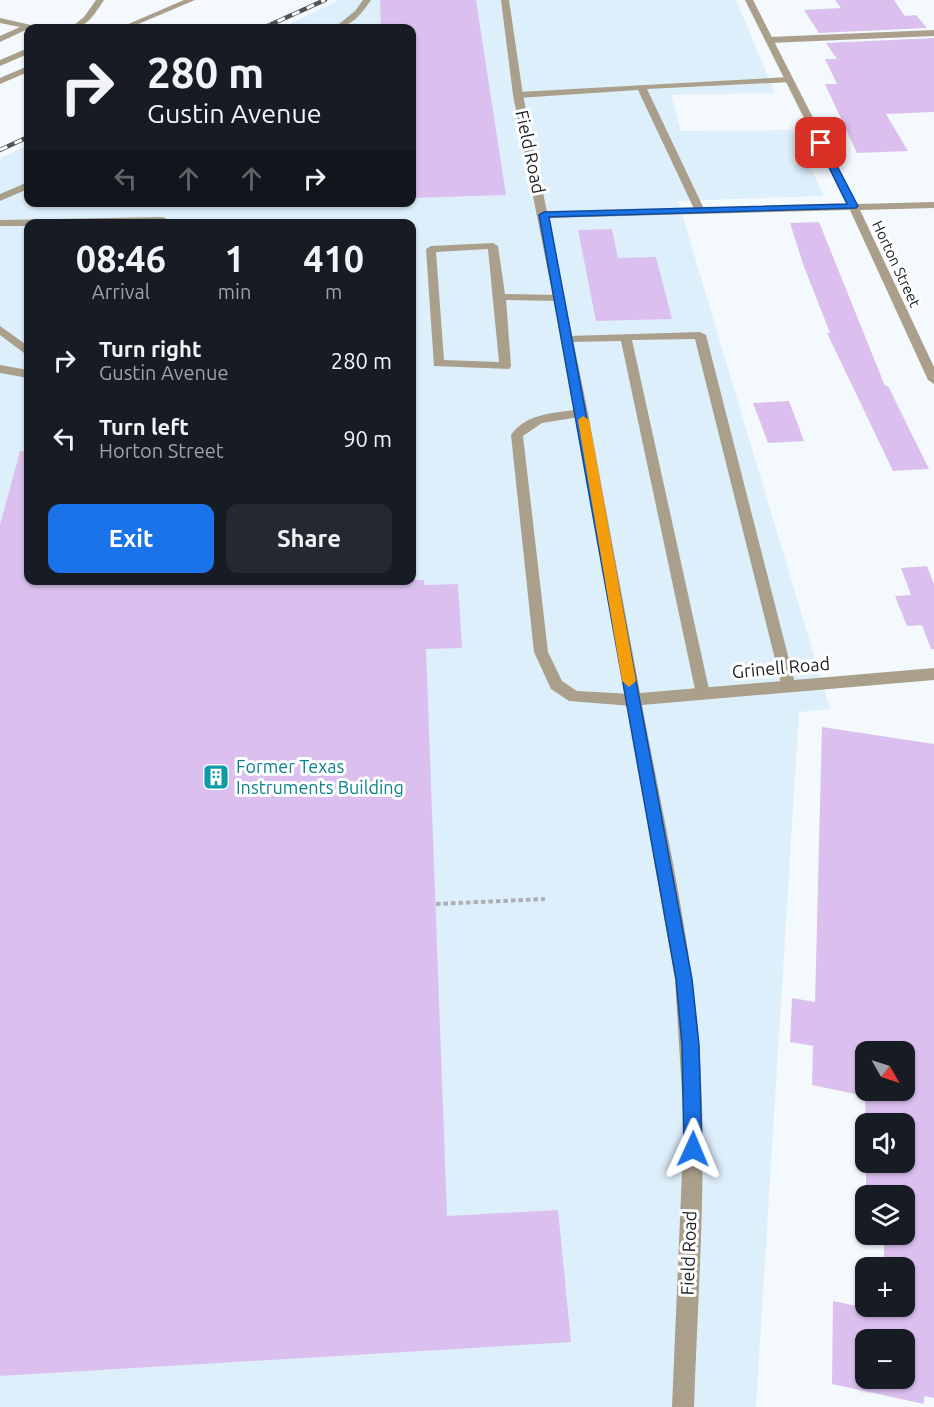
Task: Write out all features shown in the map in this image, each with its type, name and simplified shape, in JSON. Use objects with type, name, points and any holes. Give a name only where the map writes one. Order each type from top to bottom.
[{"type":"street","points":[[80,24],[87,19],[100,0]]},
{"type":"street","points":[[133,24],[191,0]]},
{"type":"street","points":[[343,24],[358,13],[367,0]]},
{"type":"street","name":"Field Road","points":[[505,0],[518,95],[544,215],[582,413],[684,979],[694,1125],[683,1407]]},
{"type":"street","name":"Horton Street","points":[[749,0],[853,206],[934,380]]},
{"type":"street","points":[[0,20],[24,26]]},
{"type":"street","points":[[0,39],[24,29]]},
{"type":"street","points":[[769,40],[934,33]]},
{"type":"street","points":[[0,63],[24,53]]},
{"type":"street","points":[[0,81],[24,71]]},
{"type":"street","points":[[518,95],[789,80]]},
{"type":"street","points":[[641,87],[700,211]]},
{"type":"street","points":[[0,198],[24,187]]},
{"type":"street","points":[[544,215],[934,204]]},
{"type":"street","points":[[0,224],[24,223]]},
{"type":"street","points":[[493,246],[500,297],[505,366],[438,363],[431,249],[493,246]]},
{"type":"street","points":[[500,297],[560,298]]},
{"type":"street","points":[[0,329],[24,348]]},
{"type":"street","points":[[568,339],[700,335],[789,687]]},
{"type":"street","points":[[626,339],[703,694]]},
{"type":"street","points":[[0,369],[24,373]]},
{"type":"street","name":"Grinell Road","points":[[582,413],[531,421],[521,428],[517,435],[541,652],[556,685],[574,697],[632,700],[934,674]]},
{"type":"path","points":[[436,904],[545,899]]},
{"type":"shaded area","points":[[339,0],[736,0],[775,93],[671,95],[681,131],[793,130],[824,196],[678,201],[830,709],[799,712],[756,1407],[0,1407],[0,158],[24,147],[24,207],[416,207],[416,24],[289,24]]},
{"type":"building","points":[[380,0],[476,0],[506,195],[416,198],[416,24],[381,24]]},
{"type":"building","points":[[835,0],[894,0],[905,16],[916,15],[927,28],[819,33],[804,10],[841,8]]},
{"type":"building","points":[[934,38],[934,112],[886,114],[908,151],[857,153],[825,84],[837,84],[825,59],[837,59],[826,43]]},
{"type":"building","points":[[819,222],[885,386],[888,386],[929,469],[893,471],[827,333],[830,333],[790,223]]},
{"type":"building","points":[[612,229],[618,258],[656,257],[672,319],[596,321],[578,230]]},
{"type":"building","points":[[789,401],[804,441],[768,443],[753,403]]},
{"type":"building","name":"Former Texas Instruments Building","points":[[20,451],[24,452],[24,585],[416,585],[416,580],[424,580],[424,585],[458,584],[462,648],[426,649],[447,1216],[558,1210],[571,1342],[0,1376],[0,525]]},
{"type":"building","points":[[927,566],[934,584],[934,649],[931,649],[922,625],[907,626],[895,596],[911,595],[901,568]]},
{"type":"building","points":[[822,727],[934,744],[934,1398],[924,1396],[924,1404],[855,1389],[832,1384],[833,1301],[855,1306],[855,1317],[915,1317],[915,1257],[884,1257],[884,1245],[915,1245],[915,1185],[866,1185],[866,1173],[915,1173],[915,1113],[865,1113],[865,1101],[915,1101],[915,1041],[855,1041],[855,1094],[812,1085],[813,1046],[790,1042],[792,998],[815,1002]]},
{"type":"railway","points":[[272,24],[325,0]]},
{"type":"railway","points":[[0,150],[24,139]]},
{"type":"slow traffic","points":[[583,420],[629,681]]},
{"type":"place","name":"Former Texas Instruments Building","points":[[216,777]]},
{"type":"route","points":[[693,1149],[690,1045],[684,979],[544,215],[853,206],[821,143]]}]
